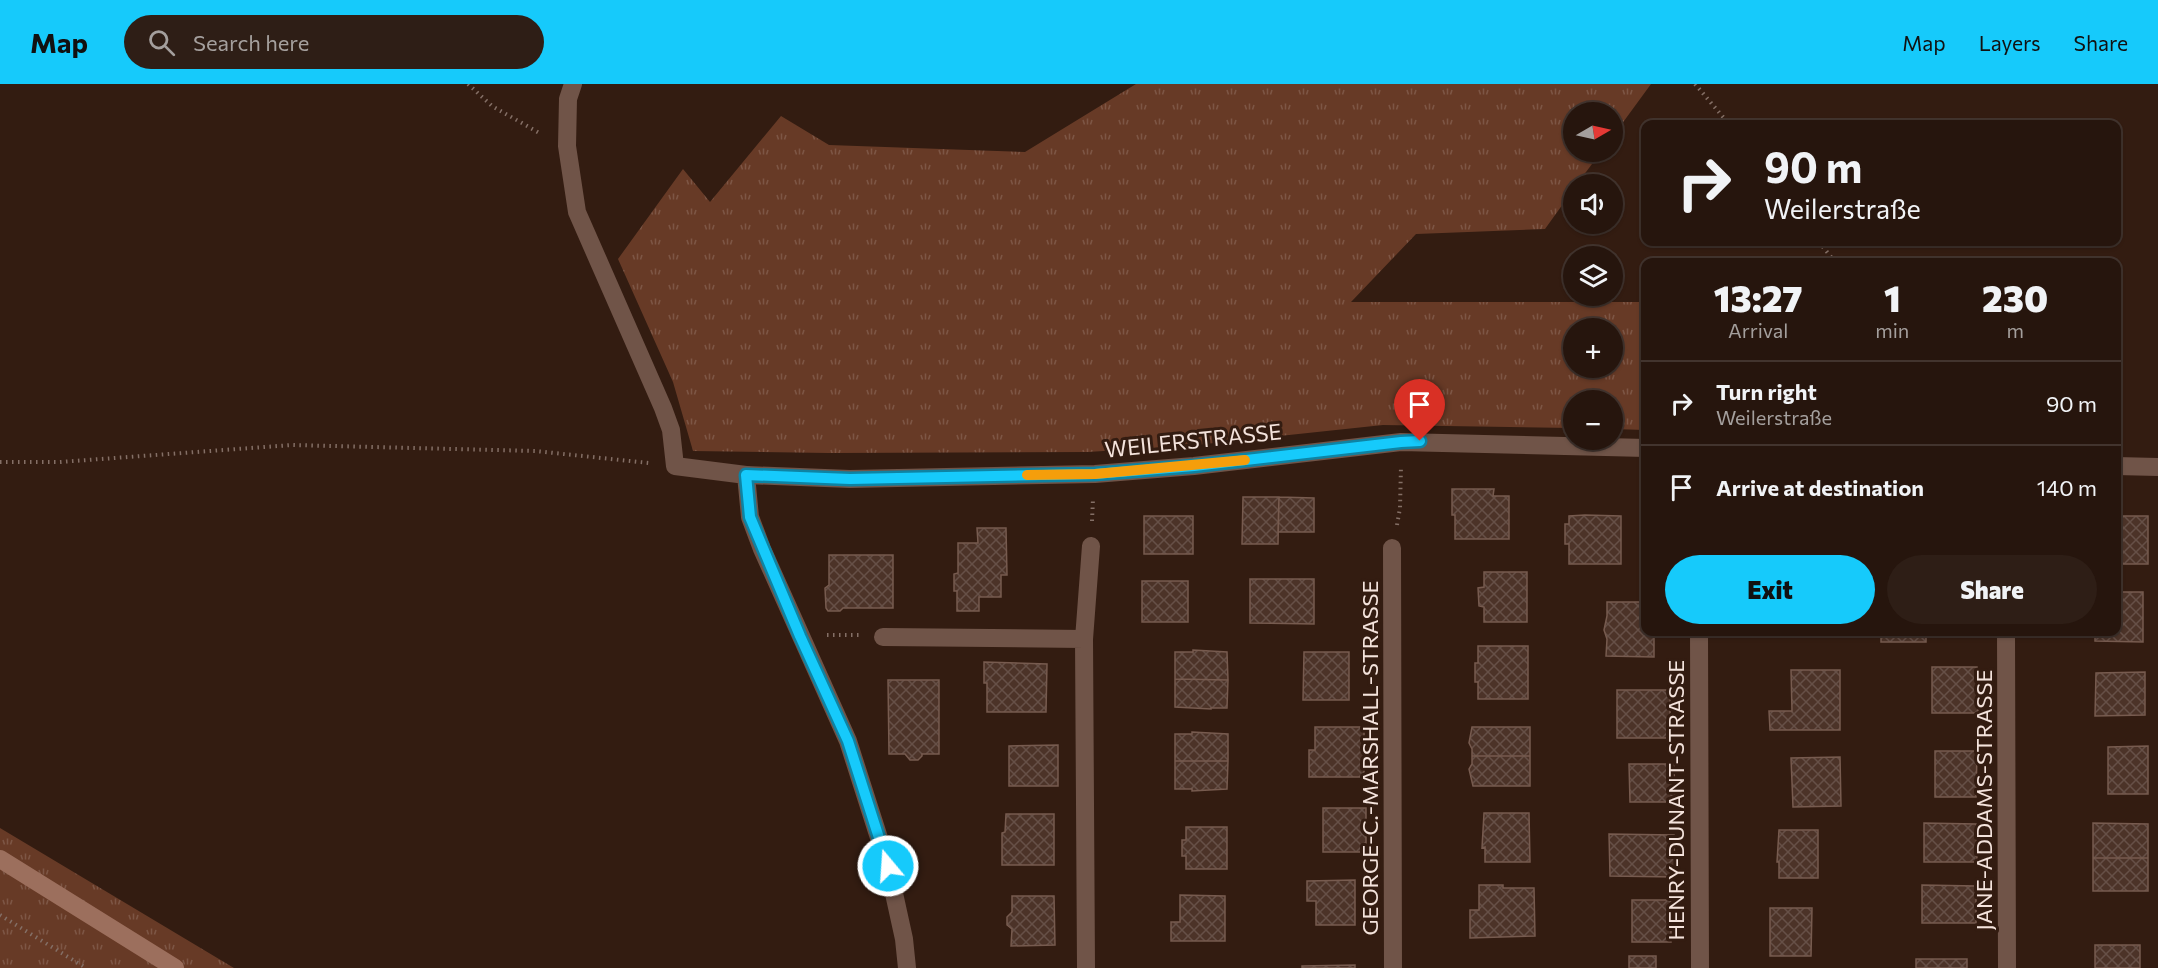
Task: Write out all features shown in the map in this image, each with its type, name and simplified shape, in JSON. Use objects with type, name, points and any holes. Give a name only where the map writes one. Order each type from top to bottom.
[{"type":"main road","points":[[0,859],[175,968]]},
{"type":"street","points":[[573,84],[568,99],[567,146],[578,212],[663,408],[671,430],[675,466]]},
{"type":"street","name":"WEILERSTRASSE","points":[[675,466],[746,475],[850,479],[1095,474],[1194,466],[1401,442],[1641,448]]},
{"type":"street","points":[[2121,466],[2158,467]]},
{"type":"street","points":[[746,475],[750,517],[800,636],[848,741],[888,866],[904,939],[907,968]]},
{"type":"street","points":[[1086,968],[1084,639],[1091,546]]},
{"type":"street","name":"GEORGE-C.-MARSHALL-STRASSE","points":[[1392,548],[1393,968]]},
{"type":"street","name":"HENRY-DUNANT-STRASSE","points":[[1699,636],[1700,968]]},
{"type":"street","name":"JANE-ADDAMS-STRASSE","points":[[2006,636],[2007,968]]},
{"type":"street","points":[[883,637],[1084,639]]},
{"type":"path","points":[[468,84],[492,106],[525,126],[567,146]]},
{"type":"path","points":[[1695,84],[1726,120]]},
{"type":"path","points":[[1821,246],[1832,258]]},
{"type":"path","points":[[1392,548],[1400,508],[1401,442]]},
{"type":"path","points":[[0,462],[60,462],[292,445],[535,451],[675,466]]},
{"type":"path","points":[[1091,546],[1095,474]]},
{"type":"path","points":[[800,636],[848,634],[883,637]]},
{"type":"path","points":[[0,915],[86,968]]},
{"type":"green space","points":[[1136,84],[1651,84],[1623,122],[1623,102],[1563,102],[1563,162],[1594,162],[1584,174],[1563,174],[1563,204],[1545,229],[1416,234],[1351,302],[1563,302],[1563,306],[1623,306],[1623,302],[1641,302],[1641,430],[1623,429],[1623,390],[1563,390],[1563,428],[1383,425],[1196,445],[1088,452],[693,451],[673,382],[618,259],[683,169],[710,202],[781,116],[829,145],[1025,152]]},
{"type":"green space","points":[[0,828],[234,968],[0,968]]},
{"type":"building","points":[[1452,489],[1494,489],[1493,496],[1509,496],[1509,539],[1455,539]]},
{"type":"building","points":[[1243,497],[1279,497],[1278,544],[1242,544]]},
{"type":"building","points":[[1279,497],[1314,498],[1314,532],[1278,532]]},
{"type":"building","points":[[1144,516],[1193,516],[1193,554],[1144,554]]},
{"type":"building","points":[[1569,516],[1621,516],[1621,564],[1569,564],[1569,544],[1565,544],[1565,524],[1569,524]]},
{"type":"building","points":[[2121,516],[2148,516],[2148,564],[2121,564]]},
{"type":"building","points":[[977,528],[1006,528],[1007,575],[1001,575],[1001,597],[979,597],[979,611],[957,611],[954,574],[958,573],[958,543],[978,543]]},
{"type":"building","points":[[829,555],[893,555],[893,608],[843,608],[840,611],[828,611],[825,588],[829,585]]},
{"type":"building","points":[[1484,572],[1527,572],[1527,622],[1484,622],[1484,607],[1479,606],[1478,588],[1484,587]]},
{"type":"building","points":[[1250,579],[1314,579],[1314,624],[1250,623]]},
{"type":"building","points":[[1142,581],[1188,581],[1188,622],[1142,622]]},
{"type":"building","points":[[2121,592],[2143,592],[2143,642],[2095,641],[2095,636],[2121,636]]},
{"type":"building","points":[[1607,602],[1641,602],[1641,636],[1654,636],[1654,657],[1606,656],[1607,639],[1604,630]]},
{"type":"building","points":[[1881,636],[1926,636],[1926,642],[1881,642]]},
{"type":"building","points":[[1478,646],[1528,646],[1528,699],[1478,699],[1475,663],[1478,663]]},
{"type":"building","points":[[1193,650],[1227,652],[1228,680],[1175,679],[1175,652],[1193,652]]},
{"type":"building","points":[[1304,652],[1349,652],[1349,700],[1303,700]]},
{"type":"building","points":[[984,662],[1047,664],[1046,712],[987,712]]},
{"type":"building","points":[[1932,667],[1977,667],[1978,713],[1932,713]]},
{"type":"building","points":[[1791,670],[1840,670],[1840,730],[1770,730],[1769,711],[1792,711]]},
{"type":"building","points":[[2145,672],[2145,715],[2095,716],[2096,673]]},
{"type":"building","points":[[1175,679],[1228,680],[1227,708],[1175,707]]},
{"type":"building","points":[[888,680],[939,680],[939,754],[922,754],[918,760],[910,760],[905,754],[889,754]]},
{"type":"building","points":[[1617,690],[1670,690],[1670,738],[1617,738]]},
{"type":"building","points":[[1315,727],[1364,727],[1364,777],[1309,777],[1309,750],[1315,750]]},
{"type":"building","points":[[1472,727],[1530,727],[1530,756],[1472,756],[1469,743]]},
{"type":"building","points":[[1192,732],[1228,734],[1228,761],[1175,761],[1175,734],[1192,734]]},
{"type":"building","points":[[1058,745],[1058,786],[1009,786],[1009,746]]},
{"type":"building","points":[[2148,746],[2148,794],[2108,794],[2108,747]]},
{"type":"building","points":[[1935,751],[1977,751],[1976,797],[1935,797]]},
{"type":"building","points":[[1472,756],[1530,756],[1530,786],[1473,786],[1469,769]]},
{"type":"building","points":[[1840,757],[1841,806],[1793,807],[1791,758]]},
{"type":"building","points":[[1175,761],[1228,761],[1227,789],[1192,791],[1192,789],[1175,789]]},
{"type":"building","points":[[1629,764],[1674,764],[1675,802],[1630,802]]},
{"type":"building","points":[[1323,808],[1366,808],[1366,852],[1323,852]]},
{"type":"building","points":[[1484,813],[1529,813],[1530,862],[1485,862],[1485,847],[1482,848]]},
{"type":"building","points":[[1006,814],[1054,814],[1054,865],[1002,865],[1002,833],[1005,832]]},
{"type":"building","points":[[1924,823],[1976,824],[1977,862],[1924,862]]},
{"type":"building","points":[[2093,823],[2148,824],[2148,858],[2093,858]]},
{"type":"building","points":[[1186,827],[1227,827],[1227,869],[1186,869],[1186,856],[1182,856],[1182,840],[1186,840]]},
{"type":"building","points":[[1779,830],[1818,830],[1818,878],[1779,878],[1779,862],[1777,862]]},
{"type":"building","points":[[1609,834],[1674,835],[1675,877],[1610,876]]},
{"type":"building","points":[[2093,858],[2148,858],[2148,891],[2093,891]]},
{"type":"building","points":[[1355,880],[1355,925],[1316,925],[1316,901],[1307,901],[1307,881]]},
{"type":"building","points":[[1479,885],[1534,888],[1535,936],[1470,938],[1470,910],[1479,910]]},
{"type":"building","points":[[1922,885],[1976,886],[1976,923],[1922,923]]},
{"type":"building","points":[[1180,895],[1225,896],[1225,941],[1171,941],[1171,922],[1180,922]]},
{"type":"building","points":[[1012,896],[1054,896],[1055,945],[1011,946],[1012,929],[1007,925],[1007,917],[1012,912]]},
{"type":"building","points":[[1632,900],[1671,900],[1671,942],[1632,942]]},
{"type":"building","points":[[1770,908],[1812,908],[1811,956],[1770,956]]},
{"type":"building","points":[[2095,945],[2140,945],[2140,968],[2095,968]]},
{"type":"building","points":[[1629,956],[1656,956],[1656,968],[1629,968]]},
{"type":"building","points":[[1916,959],[1967,959],[1967,968],[1916,968]]},
{"type":"building","points":[[1355,965],[1355,968],[1302,968],[1302,966]]},
{"type":"slow traffic","points":[[1027,475],[1095,474],[1245,460]]},
{"type":"route","points":[[888,866],[848,741],[800,636],[750,517],[746,475],[850,479],[1095,474],[1194,466],[1420,441]]}]
